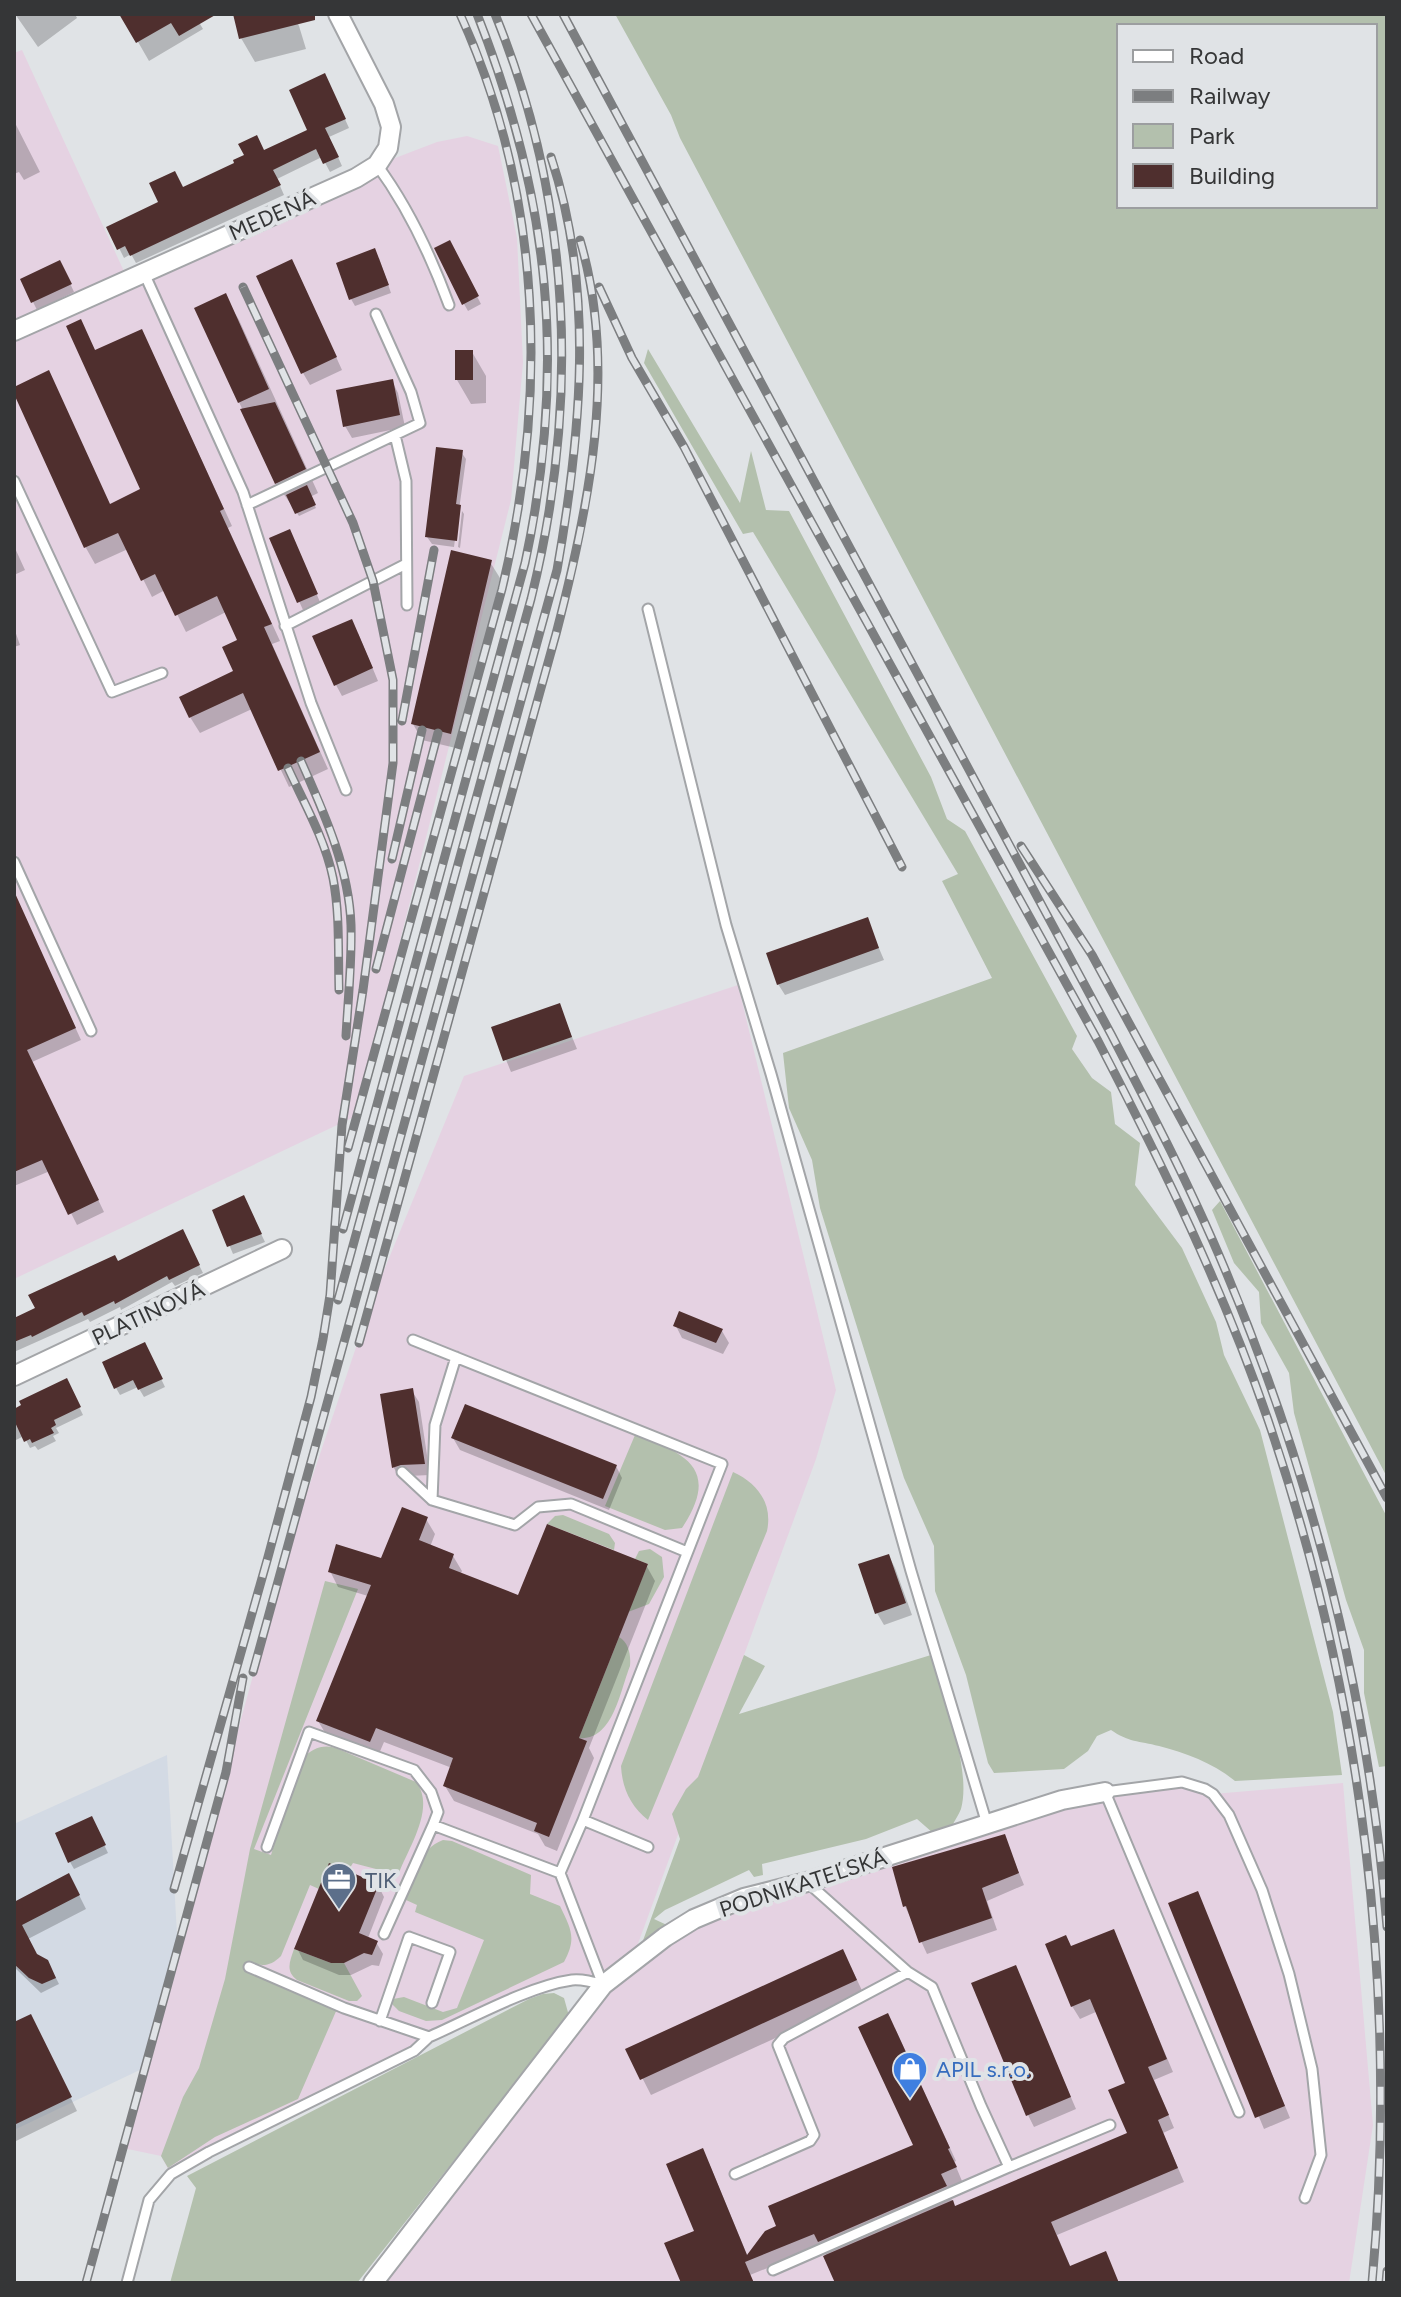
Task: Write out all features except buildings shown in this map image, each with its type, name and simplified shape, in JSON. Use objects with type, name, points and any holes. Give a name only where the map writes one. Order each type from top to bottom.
[{"type":"street","points":[[338,14],[384,104],[391,127],[388,148],[377,165]]},
{"type":"street","name":"MEDENÁ","points":[[14,331],[356,178],[377,165]]},
{"type":"street","name":"PLATINOVÁ","points":[[14,1376],[282,1249]]},
{"type":"street","name":"PODNIKATEĽSKÁ","points":[[373,2283],[603,1985],[631,1961],[694,1919],[744,1898],[807,1882],[1062,1800],[1105,1792]]},
{"type":"lane","points":[[377,165],[391,183],[435,268],[449,305]]},
{"type":"lane","points":[[144,273],[247,505],[311,703],[346,790]]},
{"type":"lane","points":[[247,505],[420,423],[411,392],[376,314]]},
{"type":"lane","points":[[395,435],[406,481],[407,605]]},
{"type":"lane","points":[[14,481],[112,692],[162,673]]},
{"type":"lane","points":[[285,626],[406,564]]},
{"type":"lane","points":[[648,609],[726,925],[911,1571],[987,1824]]},
{"type":"lane","points":[[14,862],[91,1031]]},
{"type":"lane","points":[[413,1340],[722,1464],[560,1873],[603,1985]]},
{"type":"lane","points":[[432,1500],[435,1425],[456,1357]]},
{"type":"lane","points":[[402,1472],[432,1500],[515,1525],[538,1507],[571,1504],[687,1552]]},
{"type":"lane","points":[[267,1847],[309,1732],[414,1770],[431,1792],[438,1812],[384,1934]]},
{"type":"lane","points":[[1239,2112],[1105,1792],[1182,1782],[1205,1789],[1229,1815],[1262,1890],[1289,1974],[1312,2069],[1321,2155],[1305,2198]]},
{"type":"lane","points":[[583,1820],[648,1847]]},
{"type":"lane","points":[[433,1825],[560,1873]]},
{"type":"lane","points":[[807,1882],[908,1972],[932,1987],[1009,2167]]},
{"type":"lane","points":[[380,2021],[409,1937],[450,1952],[432,2003]]},
{"type":"lane","points":[[249,1967],[380,2021],[429,2037]]},
{"type":"lane","points":[[735,2174],[810,2141],[814,2135],[778,2045],[784,2038],[908,1972]]},
{"type":"lane","points":[[127,2283],[149,2200],[171,2174],[209,2152],[414,2051],[429,2037],[526,1994],[555,1984],[583,1980],[603,1985]]},
{"type":"lane","points":[[773,2270],[1110,2125]]},
{"type":"shaded area","points":[[22,50],[128,280],[377,165],[437,142],[467,136],[498,146],[517,238],[523,362],[511,500],[356,1116],[14,1279],[14,53]]},
{"type":"shaded area","points":[[738,985],[836,1390],[816,1459],[632,1960],[694,1919],[1062,1800],[1182,1782],[1213,1794],[1343,1783],[1373,2125],[1349,2283],[373,2283],[603,1985],[583,1980],[549,1987],[430,2037],[414,2051],[171,2174],[161,2156],[123,2148],[287,1552],[373,1297],[464,1076]]},
{"type":"shaded area","points":[[167,1755],[178,1952],[146,2067],[14,2130],[14,1824]]},
{"type":"green space","points":[[615,14],[1387,14],[1387,1477],[680,138],[671,115]]},
{"type":"green space","points":[[648,349],[740,503],[751,451],[766,510],[789,511],[931,777],[947,819],[965,831],[1077,1036],[1072,1049],[1092,1078],[1111,1092],[1115,1124],[1140,1143],[1135,1185],[1182,1248],[1216,1322],[1224,1355],[1260,1430],[1333,1712],[1342,1775],[1235,1781],[1199,1759],[1128,1739],[1111,1730],[1097,1736],[1088,1751],[1064,1769],[994,1773],[988,1763],[966,1675],[935,1591],[934,1546],[904,1478],[820,1208],[812,1160],[789,1108],[783,1053],[992,978],[942,881],[958,874],[753,532],[743,534],[644,363]]},
{"type":"green space","points":[[1220,1201],[1387,1517],[1387,1766],[1379,1767],[1364,1693],[1364,1650],[1346,1600],[1294,1413],[1289,1373],[1261,1323],[1259,1292],[1234,1263],[1212,1210]]},
{"type":"green space","points":[[635,1435],[683,1457],[698,1477],[693,1508],[682,1528],[665,1530],[605,1506]]},
{"type":"green space","points":[[733,1472],[749,1482],[761,1495],[768,1512],[767,1531],[648,1820],[628,1796],[621,1766]]},
{"type":"green space","points":[[563,1515],[609,1534],[615,1543],[614,1550],[547,1524],[555,1516]]},
{"type":"green space","points":[[650,1549],[662,1557],[664,1577],[649,1604],[628,1612],[648,1564],[635,1559],[639,1551]]},
{"type":"green space","points":[[325,1581],[358,1589],[254,1849],[271,1855],[303,1759],[322,1747],[336,1748],[416,1782],[423,1803],[419,1827],[399,1873],[389,1876],[353,1863],[348,1871],[329,1864],[319,1889],[310,1885],[281,1956],[265,1965],[247,1961],[243,1969],[337,2009],[298,2099],[215,2137],[168,2168],[161,2156],[183,2097],[199,2068],[225,1979],[250,1849]]},
{"type":"green space","points":[[619,1637],[627,1646],[630,1666],[614,1712],[600,1732],[579,1738]]},
{"type":"green space","points":[[744,1655],[765,1666],[739,1714],[931,1655],[960,1753],[963,1774],[961,1809],[952,1826],[933,1833],[917,1819],[866,1839],[762,1864],[763,1875],[754,1877],[749,1870],[665,1910],[654,1919],[669,1926],[641,1946],[680,1839],[672,1814],[686,1789],[698,1777]]},
{"type":"green space","points":[[443,1840],[531,1875],[530,1894],[560,1906],[570,1927],[571,1940],[564,1962],[442,2020],[426,2021],[399,2011],[392,2004],[393,1999],[404,1997],[443,2012],[457,2008],[484,1940],[415,1912],[417,1905],[406,1900],[422,1857]]},
{"type":"green space","points":[[294,1949],[331,1963],[344,1963],[362,1996],[357,2001],[349,2001],[297,1980],[290,1969]]},
{"type":"green space","points":[[554,1993],[564,1998],[569,2016],[357,2283],[170,2283],[196,2188],[187,2176],[529,1999]]},
{"type":"railway","points":[[348,1148],[502,589],[517,517],[527,444],[531,371],[529,298],[522,225],[508,154],[488,83],[460,14]]},
{"type":"railway","points":[[343,1229],[525,563],[538,491],[548,352],[544,284],[535,217],[521,150],[502,83],[477,14]]},
{"type":"railway","points":[[338,1300],[531,599],[547,525],[557,451],[561,377],[560,304],[553,230],[540,157],[521,85],[495,14]]},
{"type":"railway","points":[[531,14],[1098,1041],[1190,1227],[1250,1371],[1301,1524],[1328,1630],[1349,1737],[1365,1846],[1376,1955],[1380,2064],[1379,2174],[1372,2283]]},
{"type":"railway","points":[[563,14],[1111,1034],[1211,1237],[1256,1347],[1284,1427],[1332,1591],[1366,1758],[1387,1927]]},
{"type":"railway","points":[[253,1672],[557,570],[572,467],[580,362],[574,259],[565,207],[551,157]]},
{"type":"railway","points":[[359,1343],[556,634],[579,537],[595,438],[598,388],[597,338],[591,289],[580,240]]},
{"type":"railway","points":[[174,1889],[268,1557],[311,1397],[323,1339],[330,1295],[342,1125],[393,763],[393,680],[373,581],[353,523],[243,287]]},
{"type":"railway","points":[[599,287],[632,358],[684,447],[902,867]]},
{"type":"railway","points":[[402,721],[434,550]]},
{"type":"railway","points":[[392,859],[422,730]]},
{"type":"railway","points":[[376,969],[438,733]]},
{"type":"railway","points":[[301,761],[334,841],[346,882],[351,925],[346,1036]]},
{"type":"railway","points":[[288,768],[319,835],[333,878],[338,920],[339,990]]},
{"type":"railway","points":[[1021,846],[1092,955],[1387,1498]]},
{"type":"railway","points":[[86,2283],[226,1772],[243,1678]]},
{"type":"railway","points":[[1386,2283],[1387,2271]]},
{"type":"place","name":"TIK","points":[[339,1911]]},
{"type":"place","name":"APIL s.r.o.","points":[[910,2100]]}]
